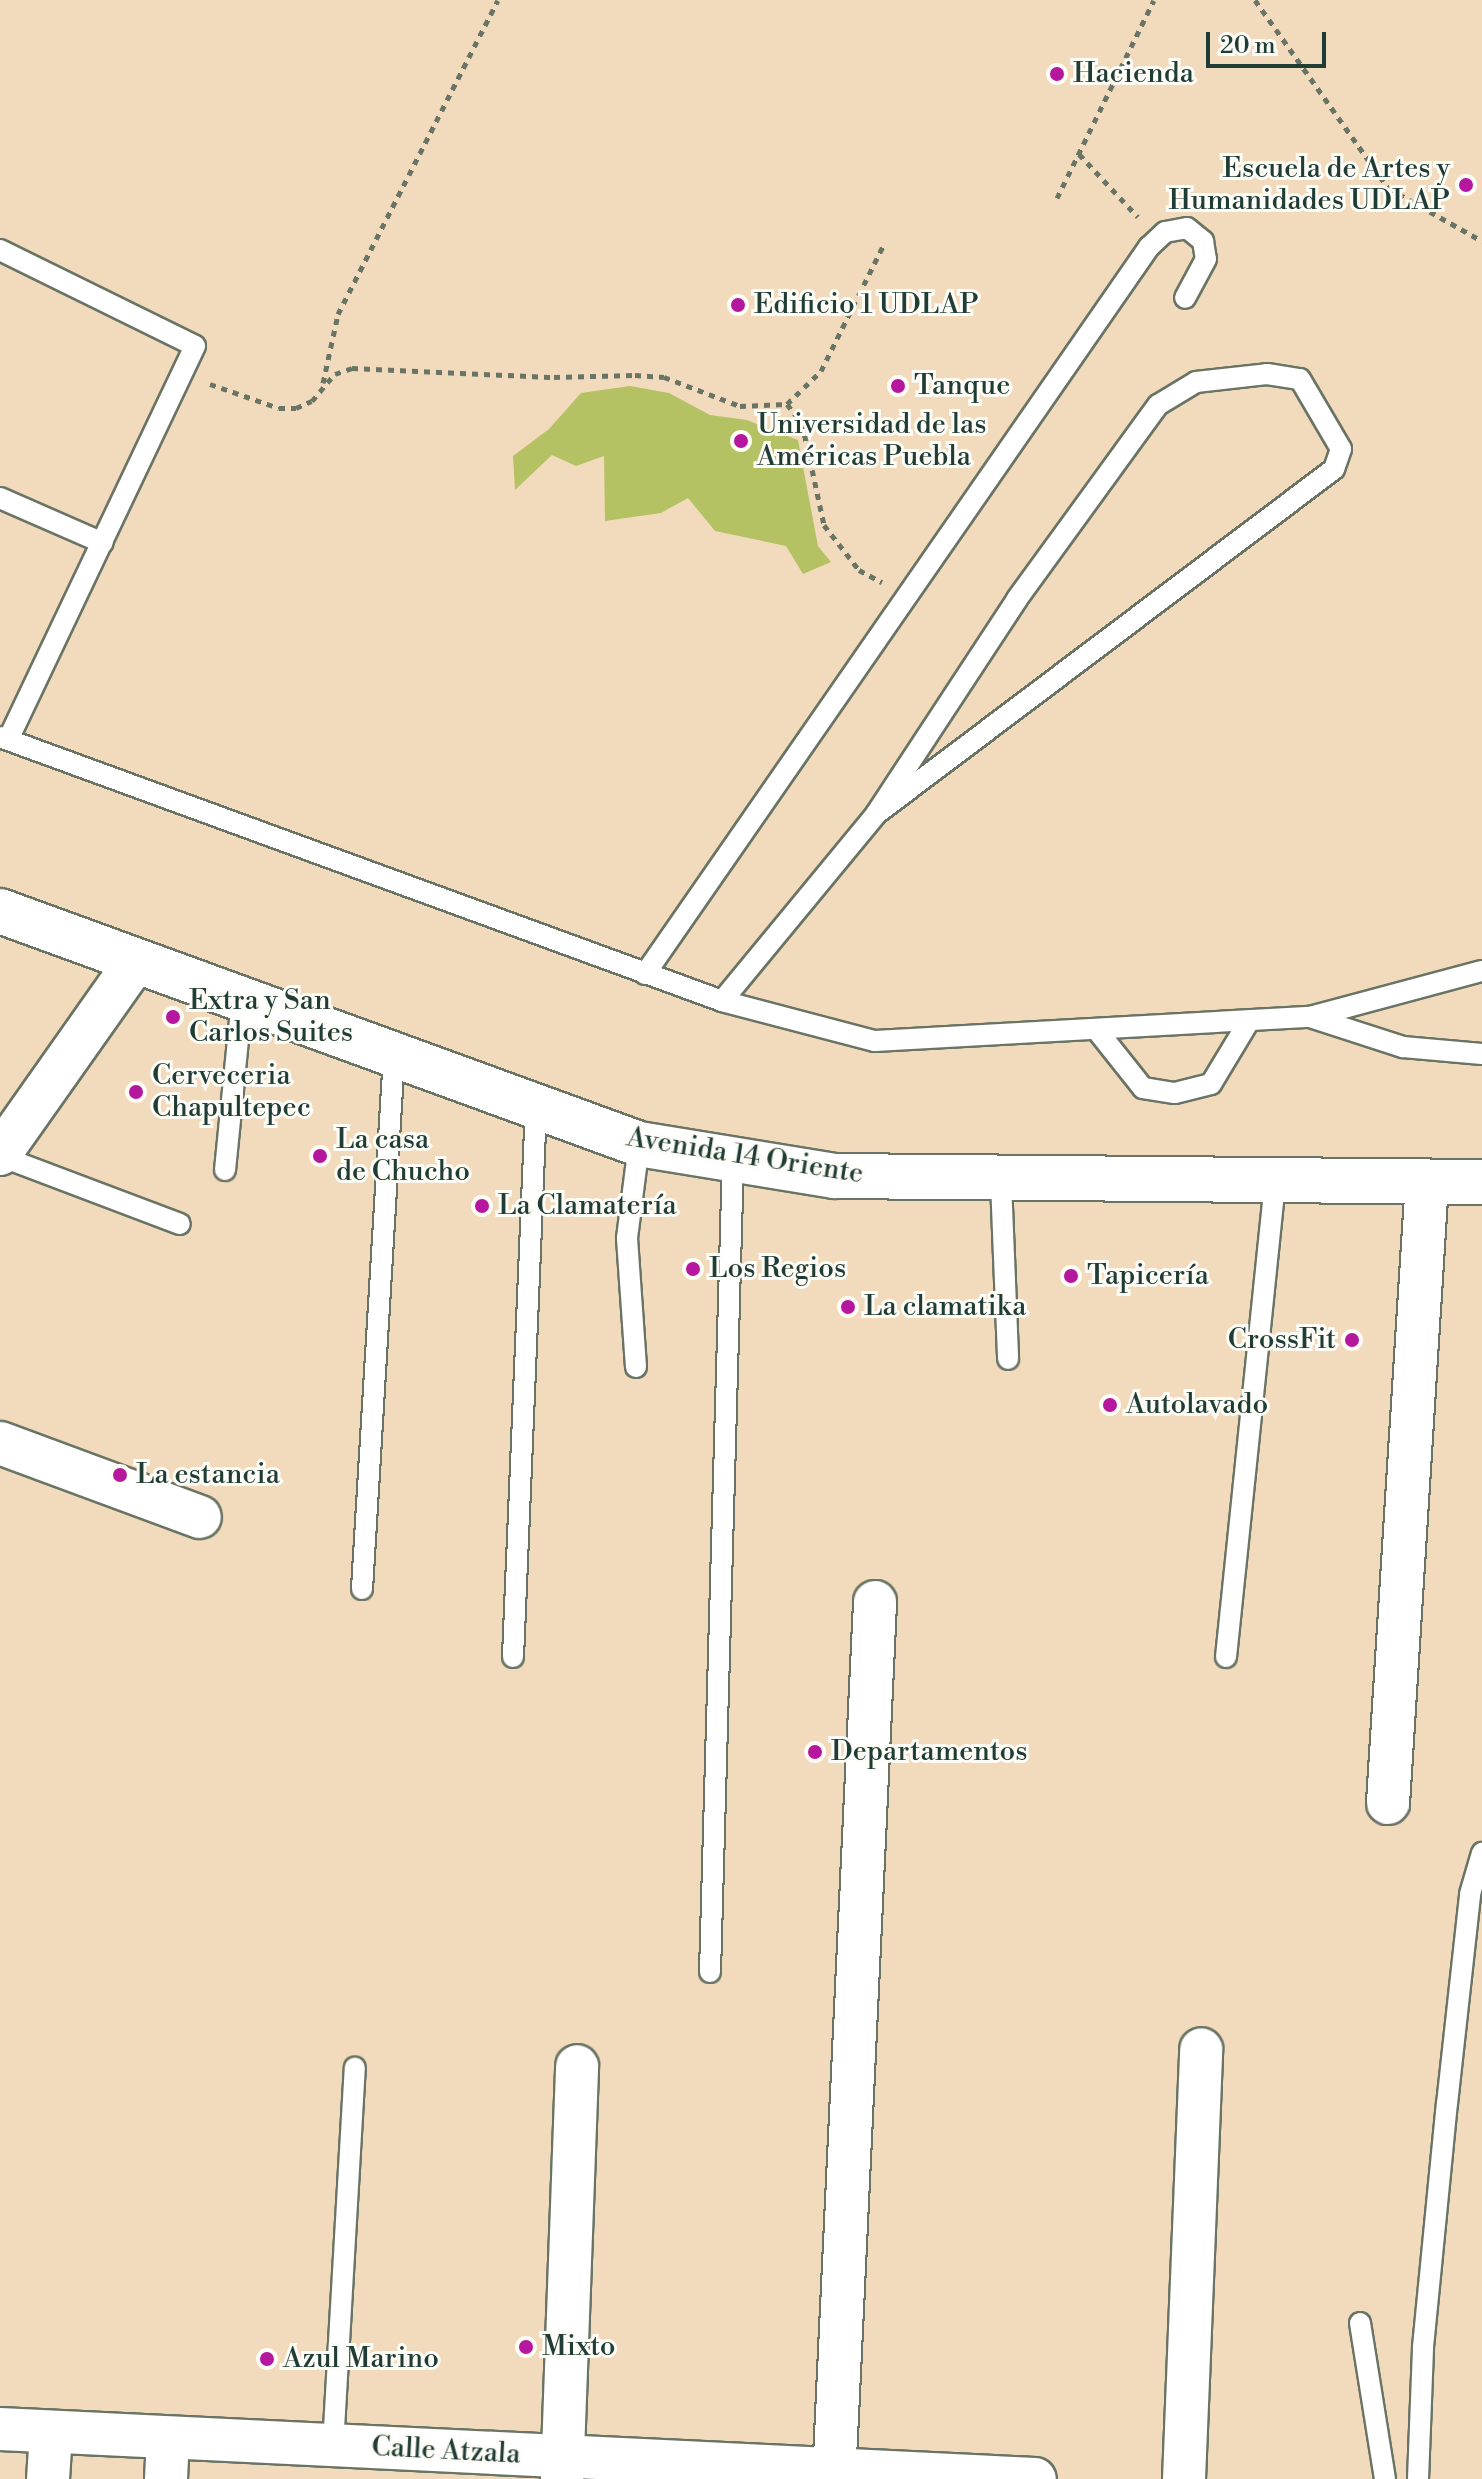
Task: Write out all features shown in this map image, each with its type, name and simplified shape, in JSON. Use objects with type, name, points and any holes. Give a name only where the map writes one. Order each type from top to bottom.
[{"type":"main road","name":"Avenida 14 Oriente","points":[[0,911],[639,1144],[834,1176],[1001,1182],[1482,1182]]},
{"type":"street","points":[[0,1155],[136,961]]},
{"type":"street","points":[[1388,1803],[1427,1182]]},
{"type":"street","points":[[0,1443],[200,1517]]},
{"type":"street","points":[[834,2474],[875,1602]]},
{"type":"street","points":[[1184,2479],[1201,2049]]},
{"type":"street","points":[[562,2468],[577,2066]]},
{"type":"street","name":"Calle Atzala","points":[[0,2429],[333,2446],[394,2464],[1035,2479]]},
{"type":"street","points":[[48,2479],[51,2432]]},
{"type":"street","points":[[166,2479],[168,2438]]},
{"type":"lane","points":[[645,974],[1158,239],[1187,228],[1203,241],[1206,259],[1185,298]]},
{"type":"lane","points":[[0,250],[195,346],[103,543],[4,738],[722,1001],[875,1041],[1310,1017],[1482,971]]},
{"type":"lane","points":[[722,1001],[876,814],[1017,599],[1158,405],[1196,382],[1267,374],[1300,379],[1341,449],[1334,469],[876,814]]},
{"type":"lane","points":[[0,498],[103,543]]},
{"type":"lane","points":[[225,1170],[242,1000]]},
{"type":"lane","points":[[1310,1017],[1403,1047],[1479,1053]]},
{"type":"lane","points":[[1096,1029],[1143,1088],[1175,1093],[1211,1084],[1249,1021]]},
{"type":"lane","points":[[362,1589],[394,1055]]},
{"type":"lane","points":[[513,1657],[536,1106]]},
{"type":"lane","points":[[636,1367],[627,1238],[639,1144]]},
{"type":"lane","points":[[0,1155],[180,1224]]},
{"type":"lane","points":[[710,1972],[733,1160]]},
{"type":"lane","points":[[1001,1182],[1008,1359]]},
{"type":"lane","points":[[1226,1657],[1275,1182]]},
{"type":"lane","points":[[1418,2479],[1423,2347],[1446,2119],[1470,1894],[1482,1853]]},
{"type":"lane","points":[[333,2446],[355,2068]]},
{"type":"lane","points":[[1360,2323],[1385,2479]]},
{"type":"path","points":[[181,374],[279,408],[312,401],[323,384],[326,349],[338,314],[498,0]]},
{"type":"path","points":[[1057,198],[1154,0]]},
{"type":"path","points":[[1255,0],[1388,188],[1482,241]]},
{"type":"path","points":[[1079,154],[1158,239]]},
{"type":"path","points":[[323,384],[352,368],[554,377],[635,375],[664,377],[740,406],[787,404],[821,371],[883,246]]},
{"type":"path","points":[[787,404],[802,423],[824,525],[859,570],[907,595]]},
{"type":"green space","points":[[630,386],[669,393],[710,415],[747,420],[798,440],[818,546],[831,562],[803,574],[786,546],[715,531],[688,498],[661,513],[605,521],[604,456],[576,466],[552,455],[515,490],[513,456],[549,429],[581,393]]},
{"type":"place","name":"Hacienda","points":[[1057,74]]},
{"type":"place","name":"Escuela de Artes y Humanidades UDLAP","points":[[1466,185]]},
{"type":"place","name":"Edificio 1 UDLAP","points":[[738,305]]},
{"type":"place","name":"Tanque","points":[[898,386]]},
{"type":"place","name":"Universidad de las Américas Puebla","points":[[741,441]]},
{"type":"place","name":"Extra y San Carlos Suites","points":[[173,1017]]},
{"type":"place","name":"Cerveceria Chapultepec","points":[[136,1092]]},
{"type":"place","name":"La casa de Chucho","points":[[320,1156]]},
{"type":"place","name":"La Clamatería","points":[[482,1206]]},
{"type":"place","name":"Los Regios","points":[[693,1269]]},
{"type":"place","name":"Tapicería","points":[[1071,1276]]},
{"type":"place","name":"La clamatika","points":[[848,1307]]},
{"type":"place","name":"CrossFit","points":[[1352,1340]]},
{"type":"place","name":"Autolavado","points":[[1110,1405]]},
{"type":"place","name":"La estancia","points":[[120,1475]]},
{"type":"place","name":"Departamentos","points":[[815,1752]]},
{"type":"place","name":"Mixto","points":[[526,2347]]},
{"type":"place","name":"Azul Marino","points":[[267,2359]]}]
